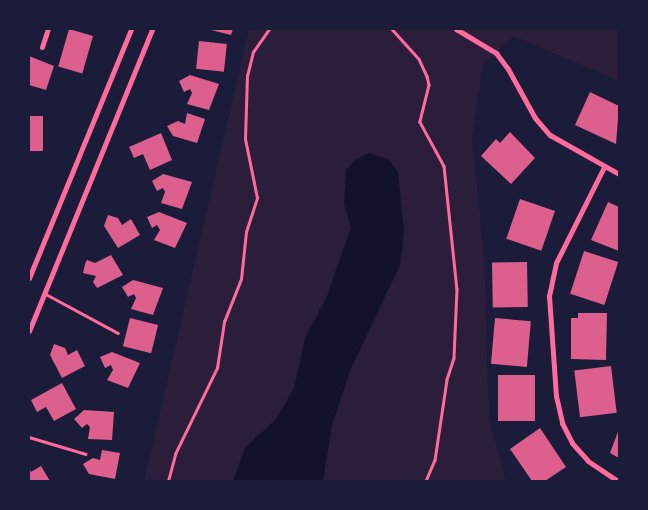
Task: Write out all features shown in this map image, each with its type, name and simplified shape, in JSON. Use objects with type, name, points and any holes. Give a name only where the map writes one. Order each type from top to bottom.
[{"type":"street","points":[[42,47],[48,29]]},
{"type":"street","points":[[29,278],[131,29]]},
{"type":"street","points":[[29,331],[43,292],[152,29]]},
{"type":"street","points":[[456,29],[489,47],[500,58],[535,118],[550,135],[619,174]]},
{"type":"street","points":[[604,167],[556,263],[549,296],[556,396],[562,423],[572,443],[588,461],[618,481]]},
{"type":"lane","points":[[43,292],[118,333]]},
{"type":"lane","points":[[29,437],[86,454]]},
{"type":"path","points":[[168,481],[175,454],[217,368],[224,322],[241,279],[246,232],[257,198],[244,130],[247,76],[253,52],[269,29]]},
{"type":"path","points":[[392,29],[419,59],[427,76],[429,85],[420,122],[444,166],[457,289],[454,358],[447,380],[435,460],[426,481]]},
{"type":"shaded area","points":[[249,29],[619,29],[619,81],[513,36],[483,65],[472,140],[484,253],[489,419],[506,481],[144,481]]},
{"type":"shaded area","points":[[369,153],[388,159],[398,172],[404,230],[400,265],[350,371],[332,425],[323,481],[233,481],[245,448],[276,419],[294,388],[305,338],[327,296],[351,227],[344,205],[346,170],[355,160]]},
{"type":"building","points":[[69,29],[93,36],[82,73],[58,66]]},
{"type":"building","points":[[207,29],[233,29],[231,35]]},
{"type":"building","points":[[199,41],[227,44],[224,72],[196,69]]},
{"type":"building","points":[[29,56],[54,66],[46,90],[29,85]]},
{"type":"building","points":[[190,75],[219,84],[209,110],[187,104],[192,93],[190,89],[184,92],[179,81]]},
{"type":"building","points":[[590,92],[619,106],[616,144],[575,125]]},
{"type":"building","points":[[187,113],[205,119],[197,143],[173,136],[167,126],[178,121],[185,124]]},
{"type":"building","points":[[29,116],[43,116],[43,151],[29,151]]},
{"type":"building","points":[[510,132],[535,158],[511,184],[481,156],[496,139],[500,143]]},
{"type":"building","points":[[161,133],[172,160],[150,170],[143,154],[134,158],[129,147]]},
{"type":"building","points":[[163,174],[192,182],[182,209],[161,203],[165,192],[163,188],[157,191],[152,181]]},
{"type":"building","points":[[520,199],[555,211],[541,251],[506,239]]},
{"type":"building","points":[[608,202],[619,207],[619,251],[591,240]]},
{"type":"building","points":[[159,212],[187,223],[175,248],[154,240],[160,230],[157,225],[152,228],[147,217]]},
{"type":"building","points":[[108,215],[118,218],[122,225],[131,219],[140,235],[118,248],[104,226]]},
{"type":"building","points":[[584,251],[618,262],[604,305],[570,294]]},
{"type":"building","points":[[111,255],[123,275],[97,288],[93,282],[96,276],[83,273],[85,264],[87,260],[95,263]]},
{"type":"building","points":[[527,262],[528,307],[493,308],[492,263]]},
{"type":"building","points":[[133,280],[163,288],[153,315],[131,309],[136,298],[134,294],[128,297],[122,287]]},
{"type":"building","points":[[578,313],[607,313],[606,360],[571,359],[571,318],[578,318]]},
{"type":"building","points":[[130,318],[158,325],[151,353],[123,346]]},
{"type":"building","points":[[495,318],[531,321],[527,367],[491,364]]},
{"type":"building","points":[[54,344],[65,348],[68,355],[77,350],[85,366],[62,378],[50,355]]},
{"type":"building","points":[[112,352],[140,363],[128,388],[107,380],[113,370],[111,365],[105,368],[100,357]]},
{"type":"building","points":[[611,366],[617,413],[580,417],[574,371]]},
{"type":"building","points":[[498,375],[535,375],[535,421],[498,421]]},
{"type":"building","points":[[62,383],[76,409],[54,421],[46,407],[37,412],[31,400]]},
{"type":"building","points":[[84,410],[114,412],[112,440],[88,439],[90,427],[87,424],[82,428],[74,419]]},
{"type":"building","points":[[540,428],[566,467],[545,481],[532,481],[510,449]]},
{"type":"building","points":[[619,429],[619,458],[610,453]]},
{"type":"building","points":[[102,450],[120,453],[115,479],[89,474],[83,464],[93,458],[100,460]]},
{"type":"building","points":[[41,466],[50,481],[29,481],[29,467],[31,472]]}]
